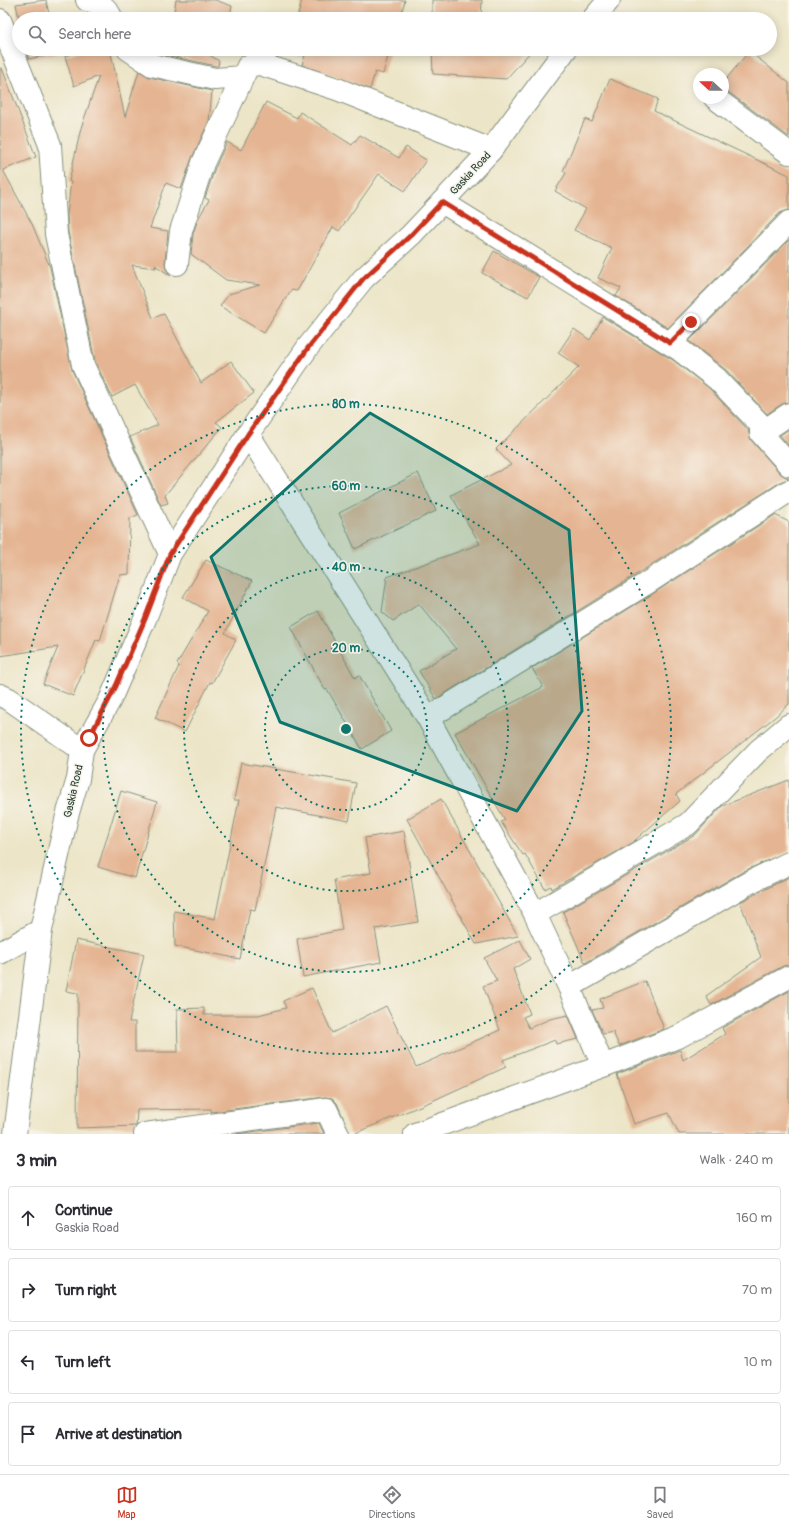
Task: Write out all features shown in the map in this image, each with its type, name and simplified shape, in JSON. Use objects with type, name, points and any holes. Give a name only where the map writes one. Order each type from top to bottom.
[{"type":"street","points":[[87,0],[98,3],[109,12]]},
{"type":"street","points":[[598,12],[609,0]]},
{"type":"street","points":[[0,20],[12,50]]},
{"type":"street","points":[[14,56],[50,145],[56,234],[83,365],[170,554]]},
{"type":"street","points":[[138,56],[152,65],[215,79],[243,77]]},
{"type":"street","name":"Gaskia Road","points":[[15,1134],[41,930],[67,816],[78,779],[82,750],[110,700],[145,619],[170,554],[248,434],[308,348],[363,279],[411,235],[491,150],[561,56]]},
{"type":"street","points":[[177,264],[181,231],[203,163],[248,66],[260,64],[337,89],[491,150]]},
{"type":"street","points":[[723,104],[789,153]]},
{"type":"street","points":[[442,202],[670,343],[718,379],[761,425],[761,433],[789,465]]},
{"type":"street","points":[[670,343],[789,222]]},
{"type":"street","points":[[761,433],[789,414]]},
{"type":"street","points":[[248,434],[428,718],[534,914],[569,987],[603,1066]]},
{"type":"street","points":[[428,718],[644,585],[789,491]]},
{"type":"street","points":[[0,694],[82,750]]},
{"type":"street","points":[[534,914],[688,824],[758,751],[789,725]]},
{"type":"street","points":[[569,987],[750,882],[789,863]]},
{"type":"street","points":[[0,953],[41,930]]},
{"type":"street","points":[[415,1134],[603,1066],[680,1036],[789,977]]},
{"type":"street","points":[[145,1134],[326,1109],[338,1134]]},
{"type":"highlighted area","points":[[370,413],[569,530],[582,711],[517,811],[280,722],[211,557]]},
{"type":"building","points":[[46,0],[49,12],[18,12],[16,4]]},
{"type":"building","points":[[176,0],[215,0],[232,6],[231,12],[174,12]]},
{"type":"building","points":[[302,0],[405,0],[402,12],[299,12]]},
{"type":"building","points":[[432,0],[482,0],[481,12],[432,12]]},
{"type":"building","points":[[28,56],[44,56],[29,59]]},
{"type":"building","points":[[65,56],[112,56],[125,117],[139,71],[149,77],[212,91],[209,121],[192,158],[181,189],[166,183],[150,228],[168,231],[165,263],[166,269],[171,276],[155,265],[156,268],[132,265],[153,318],[164,314],[201,383],[231,361],[254,393],[216,422],[222,427],[165,495],[168,503],[161,505],[130,437],[158,425],[135,385],[112,397],[95,361],[68,232],[67,215],[71,182],[69,181],[81,128],[99,76],[74,86]]},
{"type":"building","points":[[171,56],[211,56],[219,61],[218,66]]},
{"type":"building","points":[[305,56],[388,56],[383,74],[375,72],[370,89],[302,65]]},
{"type":"building","points":[[432,56],[527,56],[506,79],[433,74]]},
{"type":"building","points":[[745,56],[755,56],[789,83],[789,137],[729,92],[729,76]]},
{"type":"building","points":[[0,68],[2,68],[36,157],[3,170],[32,224],[50,267],[72,370],[138,515],[130,518],[129,574],[120,575],[100,641],[96,640],[73,696],[43,684],[58,647],[0,656]]},
{"type":"building","points":[[610,79],[658,99],[654,111],[789,175],[789,210],[780,213],[668,328],[616,296],[621,288],[598,278],[612,248],[574,230],[586,209],[555,191],[566,173],[563,171],[585,119],[592,122]]},
{"type":"building","points":[[266,102],[297,118],[300,112],[352,145],[360,135],[399,158],[406,147],[426,160],[405,191],[379,174],[339,231],[333,227],[297,291],[291,290],[264,333],[220,306],[229,294],[260,285],[226,280],[191,254],[193,234],[198,219],[209,200],[205,198],[215,168],[227,142],[241,150]]},
{"type":"building","points":[[789,240],[789,402],[782,404],[767,414],[726,370],[689,341]]},
{"type":"building","points":[[494,251],[539,277],[528,297],[482,273]]},
{"type":"building","points":[[603,317],[673,360],[709,388],[748,430],[751,440],[780,473],[789,479],[782,481],[637,574],[436,699],[419,671],[456,649],[419,604],[393,621],[382,612],[387,577],[480,544],[451,495],[511,465],[496,449],[579,367],[558,353],[574,329],[590,340]]},
{"type":"building","points":[[789,429],[789,446],[780,435]]},
{"type":"building","points":[[418,473],[436,511],[355,549],[339,513]]},
{"type":"building","points":[[775,515],[789,522],[789,704],[775,717],[676,794],[680,801],[634,841],[637,840],[552,889],[551,886],[545,889],[525,854],[523,855],[501,822],[505,820],[455,733],[543,687],[532,668],[651,595]]},
{"type":"building","points":[[206,560],[252,581],[225,633],[236,640],[212,683],[210,682],[185,732],[155,718],[179,666],[177,664],[208,611],[183,597]]},
{"type":"building","points":[[318,611],[355,678],[359,675],[391,731],[362,749],[327,689],[325,690],[291,627]]},
{"type":"building","points":[[241,763],[356,783],[349,821],[276,807],[255,910],[250,909],[240,959],[175,946],[174,911],[215,919],[239,800],[234,800]]},
{"type":"building","points":[[789,780],[789,851],[744,871],[585,963],[563,912],[695,835],[722,806]]},
{"type":"building","points":[[121,791],[157,802],[135,878],[98,867]]},
{"type":"building","points":[[441,799],[518,936],[476,944],[407,819]]},
{"type":"building","points":[[404,831],[418,922],[375,929],[381,962],[303,977],[297,939],[342,930],[334,880],[371,873],[365,838]]},
{"type":"building","points":[[789,877],[789,965],[783,966],[711,1005],[706,996],[761,957],[740,902]]},
{"type":"building","points":[[76,940],[144,954],[129,1022],[135,1022],[135,1052],[178,1052],[177,1009],[204,1008],[204,1015],[258,1015],[286,1008],[283,1001],[312,988],[332,1033],[386,1006],[416,1067],[500,1030],[483,986],[497,981],[484,958],[520,940],[530,959],[513,969],[530,1014],[523,1017],[529,1028],[550,1019],[568,1015],[578,1039],[556,1044],[555,1040],[503,1060],[506,1067],[432,1101],[353,1134],[350,1134],[337,1103],[332,1098],[325,1097],[211,1112],[211,1109],[137,1110],[136,1126],[77,1128],[78,993],[66,991]]},
{"type":"building","points":[[645,981],[664,1029],[619,1046],[613,1032],[603,1034],[592,1010],[603,1008],[600,999]]},
{"type":"building","points":[[789,991],[789,1134],[679,1134],[669,1113],[634,1124],[617,1074],[680,1050],[683,1060],[725,1034],[722,1028]]},
{"type":"building","points":[[319,1123],[324,1134],[236,1134]]},
{"type":"route","points":[[89,738],[110,700],[145,619],[170,554],[248,434],[308,348],[363,279],[411,235],[442,202],[670,343],[691,322]]}]
